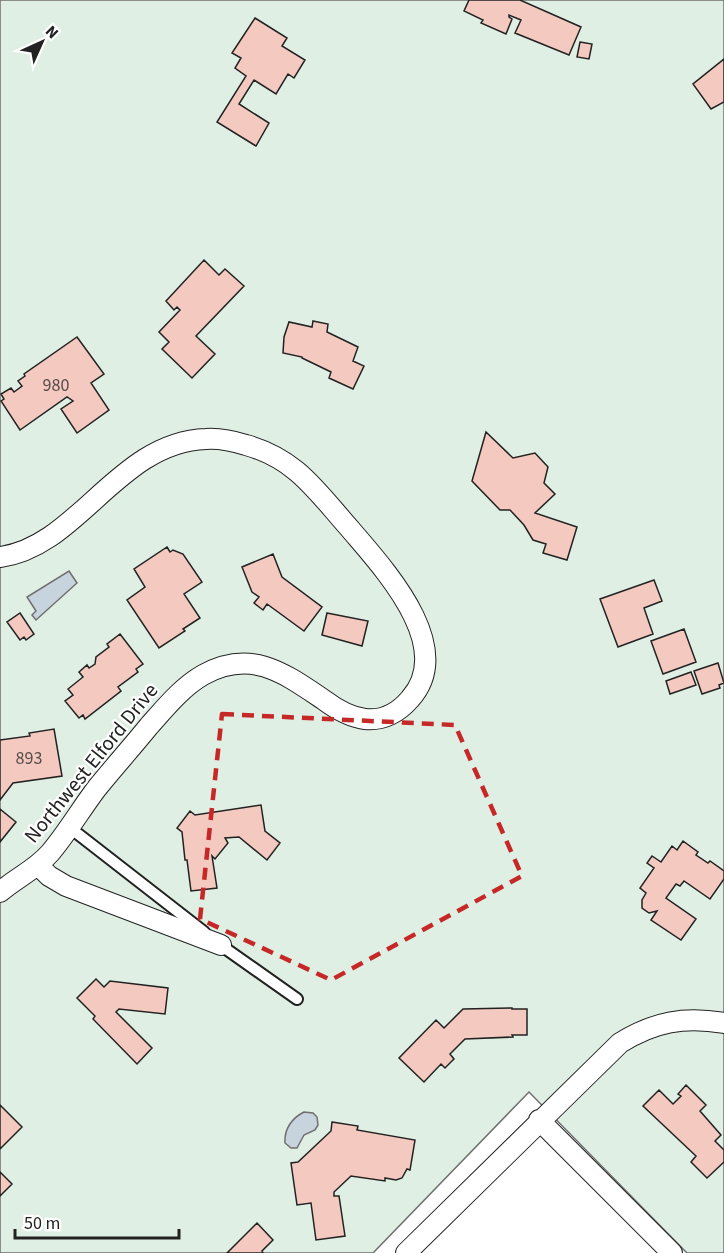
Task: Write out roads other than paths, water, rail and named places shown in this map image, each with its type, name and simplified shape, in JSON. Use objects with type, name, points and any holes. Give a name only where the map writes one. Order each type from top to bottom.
[{"type":"street","name":"Northwest Elford Drive","points":[[0,556],[27,549],[46,539],[124,473],[154,454],[195,440],[224,440],[273,454],[295,469],[314,488],[397,587],[408,604],[423,641],[425,668],[419,688],[401,708],[380,719],[365,719],[347,714],[292,678],[254,663],[236,663],[219,667],[201,676],[183,689],[159,715],[38,865],[0,892]]},
{"type":"street","points":[[38,865],[49,876],[66,886],[221,945]]},
{"type":"street","points":[[406,1253],[620,1043],[642,1029],[664,1023],[687,1020],[724,1023]]},
{"type":"street","points":[[539,1120],[672,1253]]},
{"type":"lane","points":[[69,827],[221,945],[297,999]]}]
